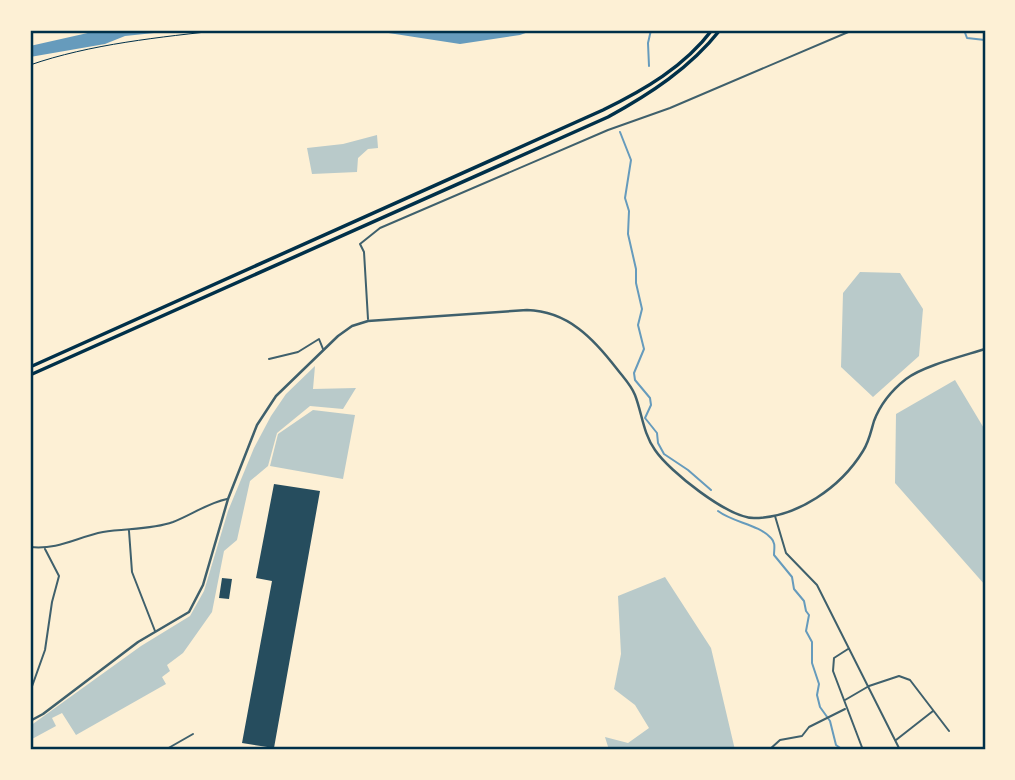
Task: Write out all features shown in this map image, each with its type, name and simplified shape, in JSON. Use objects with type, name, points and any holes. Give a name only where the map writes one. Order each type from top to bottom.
[{"type":"highway","points":[[30,367],[603,110],[664,75],[696,48],[712,30]]},
{"type":"highway","points":[[30,375],[608,117],[637,101],[683,68],[720,30]]},
{"type":"street","points":[[368,321],[364,252],[360,244],[380,228],[608,130],[679,104],[853,30]]},
{"type":"street","points":[[30,721],[138,642],[189,612],[203,585],[228,499],[257,425],[276,396],[352,326],[368,321],[527,310],[541,310],[556,315],[592,337],[630,386],[646,434],[665,462],[715,503],[731,512],[755,518],[809,502],[844,477],[864,449],[882,404],[906,379],[926,368],[985,349]]},
{"type":"street","points":[[270,359],[298,352],[319,340],[323,350]]},
{"type":"street","points":[[30,547],[45,548],[72,543],[101,533],[169,523],[218,500],[228,499]]},
{"type":"street","points":[[775,514],[786,552],[817,585],[900,750]]},
{"type":"street","points":[[129,530],[132,572],[156,631]]},
{"type":"street","points":[[30,692],[45,650],[59,576],[45,548]]},
{"type":"street","points":[[848,649],[834,658],[835,681],[845,700],[863,750]]},
{"type":"street","points":[[845,700],[869,686],[899,676],[904,677],[910,680],[949,731]]},
{"type":"street","points":[[769,750],[780,740],[802,736],[809,727],[846,708]]},
{"type":"street","points":[[896,740],[933,711]]},
{"type":"street","points":[[165,750],[193,734]]},
{"type":"path","points":[[30,65],[86,51],[168,36],[225,30]]},
{"type":"path","points":[[360,30],[366,30]]},
{"type":"shaded area","points":[[377,135],[378,148],[368,149],[358,158],[357,172],[312,174],[307,148],[343,144]]},
{"type":"shaded area","points":[[860,272],[900,273],[923,309],[919,356],[873,397],[841,367],[843,293]]},
{"type":"shaded area","points":[[315,366],[313,389],[356,388],[343,409],[310,406],[277,433],[268,466],[250,481],[237,540],[224,551],[212,612],[183,653],[167,665],[170,671],[162,677],[166,684],[76,735],[62,713],[52,718],[56,726],[32,739],[30,726],[141,646],[190,616],[204,591],[228,511],[254,448],[286,394]]},
{"type":"shaded area","points":[[955,380],[985,430],[985,585],[895,483],[896,414]]},
{"type":"shaded area","points":[[313,410],[355,415],[343,479],[270,466],[278,434]]},
{"type":"shaded area","points":[[665,577],[711,648],[735,750],[609,750],[605,737],[628,743],[649,728],[635,705],[614,689],[621,654],[618,596]]},
{"type":"water","points":[[101,30],[183,30],[125,36],[105,44],[30,57],[30,46]]},
{"type":"water","points":[[369,30],[534,30],[520,35],[460,44]]},
{"type":"building","points":[[274,484],[320,491],[274,748],[242,743],[272,581],[256,578]]},
{"type":"building","points":[[222,578],[232,579],[229,599],[219,598]]},
{"type":"waterway","points":[[649,66],[648,43],[651,30]]},
{"type":"waterway","points":[[964,30],[967,38],[985,40]]},
{"type":"waterway","points":[[620,132],[631,160],[625,198],[629,211],[628,234],[642,309],[638,325],[644,349],[634,373],[635,380],[650,398],[651,405],[645,418],[657,433],[658,443],[664,454],[711,490]]},
{"type":"waterway","points":[[718,511],[766,533],[774,544],[774,555],[792,577],[794,589],[804,601],[809,615],[806,631],[812,642],[812,663],[819,684],[817,695],[820,707],[830,721],[836,745],[843,750]]}]
